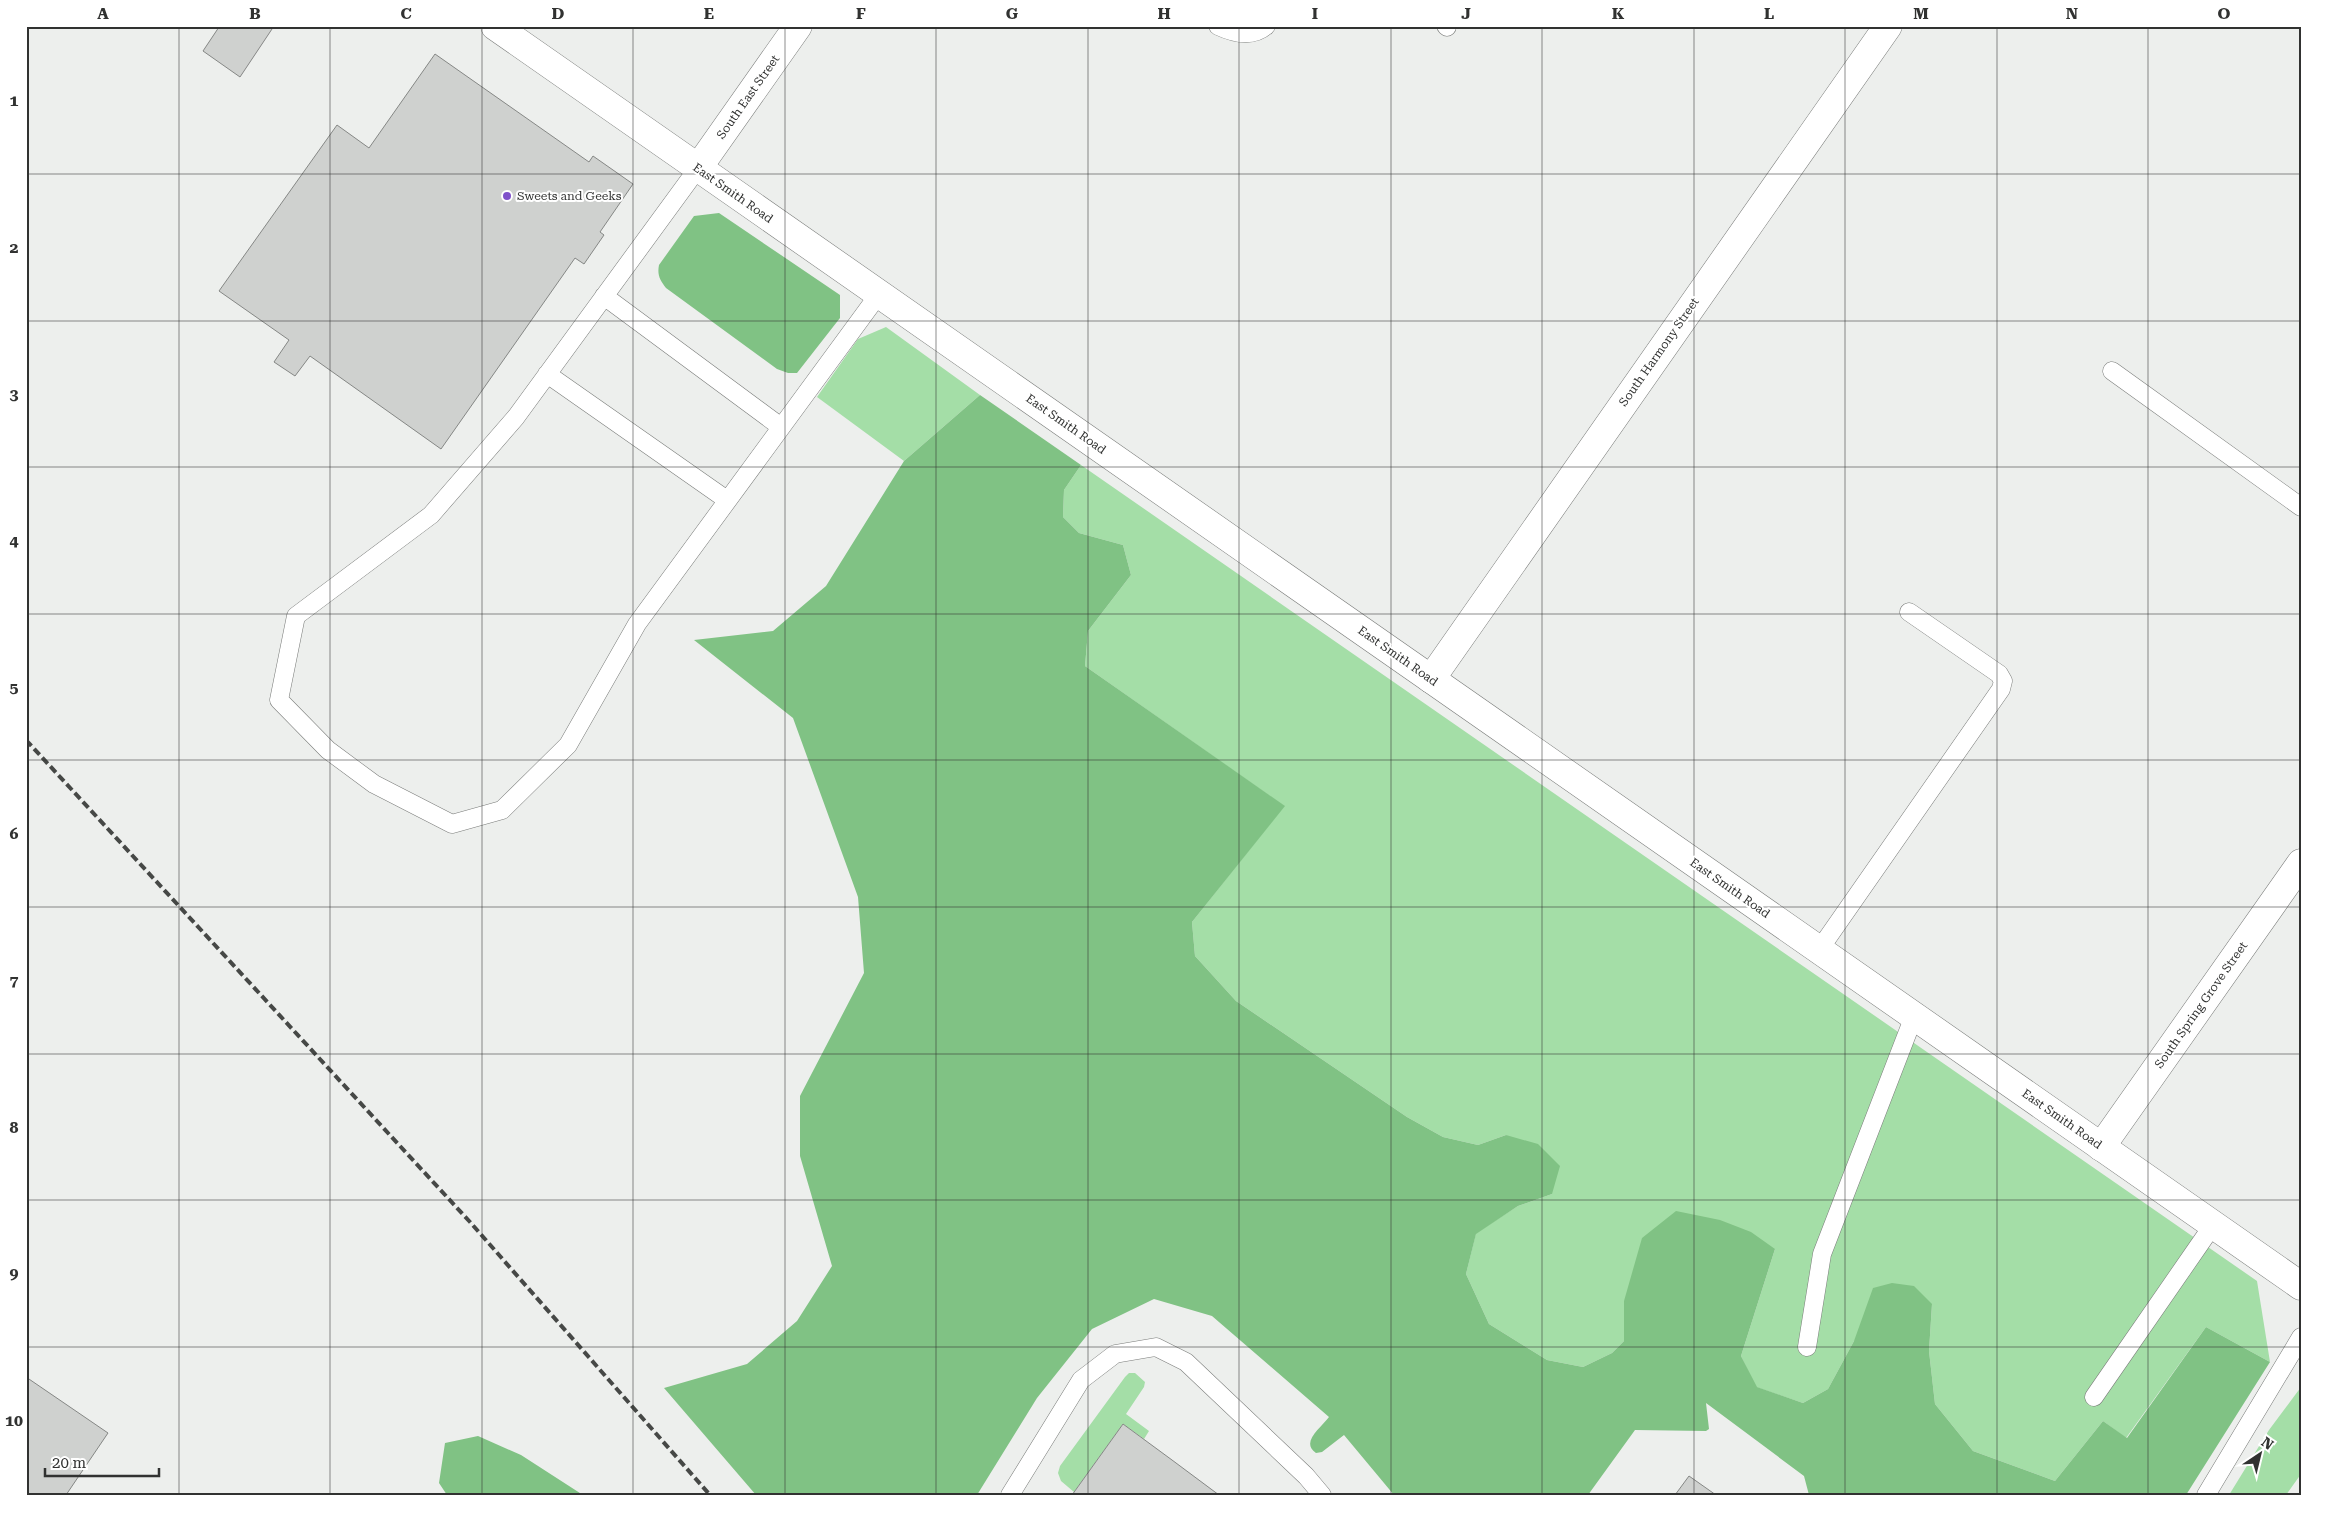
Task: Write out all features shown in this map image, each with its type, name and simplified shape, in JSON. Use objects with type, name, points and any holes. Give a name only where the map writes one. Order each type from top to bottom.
[{"type":"street","name":"East Smith Road","points":[[495,26],[2301,1286]]},
{"type":"street","name":"South East Street","points":[[698,168],[798,26]]},
{"type":"street","name":"South Harmony Street","points":[[1431,679],[1888,26]]},
{"type":"street","name":"South Spring Grove Street","points":[[2101,1146],[2301,862]]},
{"type":"lane","points":[[1218,26],[1233,33],[1249,33],[1266,26]]},
{"type":"lane","points":[[698,168],[516,417],[431,515],[296,616],[279,700],[328,750],[374,784],[452,824],[502,810],[568,745],[637,624],[878,294]]},
{"type":"lane","points":[[604,296],[781,427]]},
{"type":"lane","points":[[2112,371],[2301,507]]},
{"type":"lane","points":[[547,374],[727,500]]},
{"type":"lane","points":[[1819,950],[2001,689],[2003,681],[1999,674],[1909,612]]},
{"type":"lane","points":[[1807,1347],[1822,1254],[1914,1016]]},
{"type":"lane","points":[[2094,1397],[2213,1225]]},
{"type":"lane","points":[[2206,1495],[2301,1337]]},
{"type":"lane","points":[[1010,1495],[1081,1380],[1115,1354],[1156,1347],[1186,1362],[1306,1476],[1322,1495]]},
{"type":"green space","points":[[719,213],[840,295],[840,318],[797,373],[788,373],[777,369],[666,288],[661,280],[658,272],[659,265],[694,216]]},
{"type":"green space","points":[[886,327],[980,395],[904,461],[817,397],[858,339]]},
{"type":"green space","points":[[980,395],[1081,465],[1064,490],[1063,517],[1079,533],[1123,545],[1131,575],[1088,631],[1085,666],[1285,806],[1192,922],[1195,956],[1236,1001],[1407,1117],[1443,1137],[1478,1145],[1506,1135],[1538,1144],[1560,1166],[1552,1194],[1518,1206],[1476,1234],[1466,1274],[1489,1324],[1547,1360],[1583,1367],[1612,1353],[1624,1341],[1624,1301],[1642,1238],[1676,1211],[1720,1220],[1751,1232],[1775,1249],[1741,1356],[1757,1387],[1803,1403],[1828,1389],[1854,1341],[1873,1288],[1892,1283],[1914,1286],[1932,1304],[1929,1351],[1935,1404],[1973,1451],[2055,1481],[2103,1421],[2127,1438],[2206,1327],[2270,1362],[2186,1495],[1809,1495],[1804,1476],[1706,1403],[1709,1429],[1706,1431],[1635,1430],[1588,1495],[1394,1495],[1344,1435],[1322,1452],[1316,1453],[1310,1444],[1311,1440],[1329,1417],[1212,1316],[1154,1299],[1092,1329],[1037,1398],[977,1495],[756,1495],[664,1388],[747,1364],[797,1321],[832,1266],[800,1156],[800,1096],[864,973],[858,897],[793,718],[694,640],[773,631],[826,586],[904,461]]},
{"type":"green space","points":[[1081,465],[2257,1281],[2270,1362],[2206,1327],[2126,1438],[2103,1421],[2055,1481],[1973,1451],[1935,1404],[1929,1351],[1932,1304],[1854,1341],[1828,1389],[1803,1403],[1756,1387],[1741,1356],[1775,1249],[1624,1301],[1624,1341],[1612,1353],[1583,1367],[1547,1360],[1489,1324],[1466,1274],[1476,1233],[1518,1206],[1552,1194],[1506,1135],[1478,1145],[1443,1137],[1407,1117],[1236,1001],[1195,956],[1192,922],[1284,806],[1085,666],[1088,631],[1131,575],[1123,545],[1079,533],[1063,517],[1064,490]]},
{"type":"green space","points":[[1129,1373],[1135,1373],[1145,1382],[1144,1387],[1126,1414],[1149,1431],[1144,1439],[1123,1424],[1074,1492],[1061,1481],[1058,1473],[1060,1466]]},
{"type":"green space","points":[[2301,1387],[2301,1474],[2286,1495],[2229,1495],[2269,1430]]},
{"type":"green space","points":[[478,1436],[521,1455],[583,1495],[447,1495],[439,1483],[445,1443]]},
{"type":"building","points":[[218,26],[274,26],[240,77],[203,51]]},
{"type":"building","points":[[435,54],[589,162],[593,156],[633,184],[600,232],[604,235],[584,264],[575,258],[441,449],[310,356],[295,376],[274,362],[289,340],[219,291],[337,125],[369,148]]},
{"type":"building","points":[[26,1377],[108,1433],[66,1495],[26,1495]]},
{"type":"building","points":[[1123,1424],[1172,1460],[1219,1495],[1072,1495]]},
{"type":"building","points":[[1689,1476],[1716,1495],[1675,1495]]},
{"type":"railway","points":[[26,740],[470,1222],[710,1495]]},
{"type":"place","name":"Sweets and Geeks","points":[[507,196]]}]
